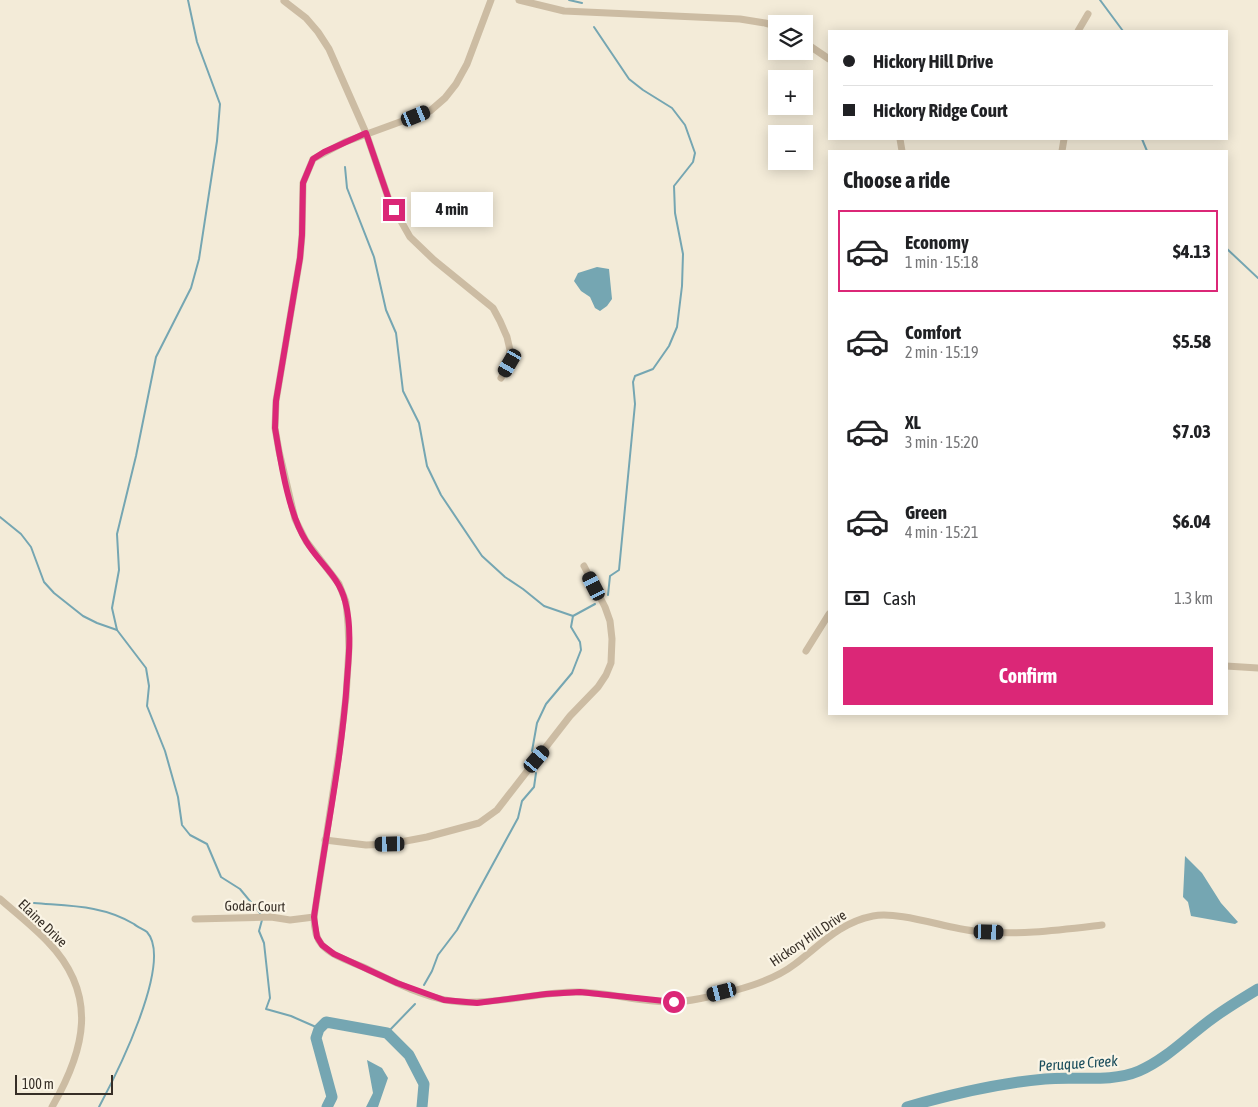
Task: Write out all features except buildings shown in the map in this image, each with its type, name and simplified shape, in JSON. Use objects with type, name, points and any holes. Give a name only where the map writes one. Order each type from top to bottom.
[{"type":"street","name":"Hickory Hill Drive","points":[[491,0],[467,64],[456,84],[445,98],[430,111],[366,133],[324,152],[313,159],[303,183],[300,258],[276,401],[276,436],[295,519],[306,541],[339,584],[346,602],[349,648],[346,697],[339,753],[314,917],[317,937],[322,945],[334,954],[397,983],[432,997],[459,1002],[477,1003],[557,992],[580,992],[674,1002],[692,1000],[753,985],[775,977],[794,965],[840,928],[856,920],[876,915],[894,916],[974,931],[1029,932],[1102,925]]},
{"type":"street","points":[[519,0],[564,11],[740,19],[768,24]]},
{"type":"street","points":[[284,1],[306,18],[330,49],[366,133],[389,200],[410,236],[434,260],[493,308],[500,320],[510,350],[510,363],[501,378]]},
{"type":"street","points":[[1079,30],[1088,14]]},
{"type":"street","points":[[813,48],[828,58]]},
{"type":"street","points":[[325,840],[366,845],[390,844],[427,837],[479,823],[497,810],[570,716],[598,687],[606,675],[610,663],[612,639],[610,621],[584,566]]},
{"type":"street","points":[[806,650],[828,616]]},
{"type":"street","points":[[1228,666],[1258,668]]},
{"type":"street","name":"Elaine Drive","points":[[0,899],[49,943],[68,968],[79,993],[82,1026],[79,1046],[64,1087],[52,1107]]},
{"type":"street","name":"Godar Court","points":[[195,919],[271,917],[290,920],[314,917]]},
{"type":"water","points":[[597,267],[609,269],[612,299],[600,311],[595,308],[590,297],[581,291],[574,281],[578,273]]},
{"type":"water","points":[[1185,856],[1202,873],[1221,903],[1238,922],[1235,924],[1191,916],[1188,902],[1183,897]]},
{"type":"water","points":[[367,1060],[382,1068],[388,1078],[378,1107],[366,1107],[373,1093]]},
{"type":"waterway","points":[[188,0],[197,42],[220,104],[217,141],[199,259],[191,288],[156,357],[136,456],[117,534],[119,570],[112,608],[117,630],[146,668],[149,686],[147,706],[165,751],[178,797],[182,825],[190,835],[207,844],[221,877],[240,889],[260,913]]},
{"type":"waterway","points":[[569,0],[582,3]]},
{"type":"waterway","points":[[1100,0],[1122,30]]},
{"type":"waterway","points":[[594,27],[629,79],[672,108],[685,125],[695,153],[693,162],[674,186],[675,213],[683,254],[682,286],[677,327],[669,346],[653,369],[635,376],[633,382],[635,404],[619,570],[610,576],[608,595]]},
{"type":"waterway","points":[[1142,140],[1147,150]]},
{"type":"waterway","points":[[345,167],[347,188],[374,257],[386,310],[396,333],[403,391],[419,423],[427,466],[441,495],[482,556],[505,577],[544,606],[573,616],[595,604]]},
{"type":"waterway","points":[[1228,250],[1258,278]]},
{"type":"waterway","points":[[0,517],[21,534],[31,547],[44,582],[54,593],[83,616],[117,630]]},
{"type":"waterway","points":[[532,751],[537,723],[546,704],[572,673],[581,650],[580,642],[571,627],[573,616]]},
{"type":"waterway","points":[[424,985],[438,955],[457,930],[518,818],[522,801],[534,787],[536,773]]},
{"type":"waterway","points":[[34,903],[86,907],[110,913],[147,932],[153,947],[153,968],[148,993],[139,1020],[99,1107]]},
{"type":"waterway","points":[[262,920],[259,931],[264,943],[270,998],[266,1009],[291,1016],[316,1027],[326,1022]]},
{"type":"waterway","name":"Peruque Creek","points":[[907,1107],[958,1093],[1010,1083],[1057,1078],[1105,1078],[1128,1075],[1159,1060],[1213,1018],[1258,989]]},
{"type":"waterway","points":[[387,1033],[415,1004]]},
{"type":"waterway","name":"Peruque Creek","points":[[327,1107],[332,1097],[316,1038],[319,1029],[326,1022],[387,1033],[409,1055],[424,1084],[422,1107]]},
{"type":"route","points":[[394,210],[366,133],[313,159],[303,183],[300,258],[276,401],[275,428],[295,519],[306,541],[339,584],[346,602],[348,624],[349,648],[346,697],[314,917],[317,937],[322,945],[334,954],[397,983],[444,1000],[477,1003],[557,992],[580,992],[674,1002]]}]
